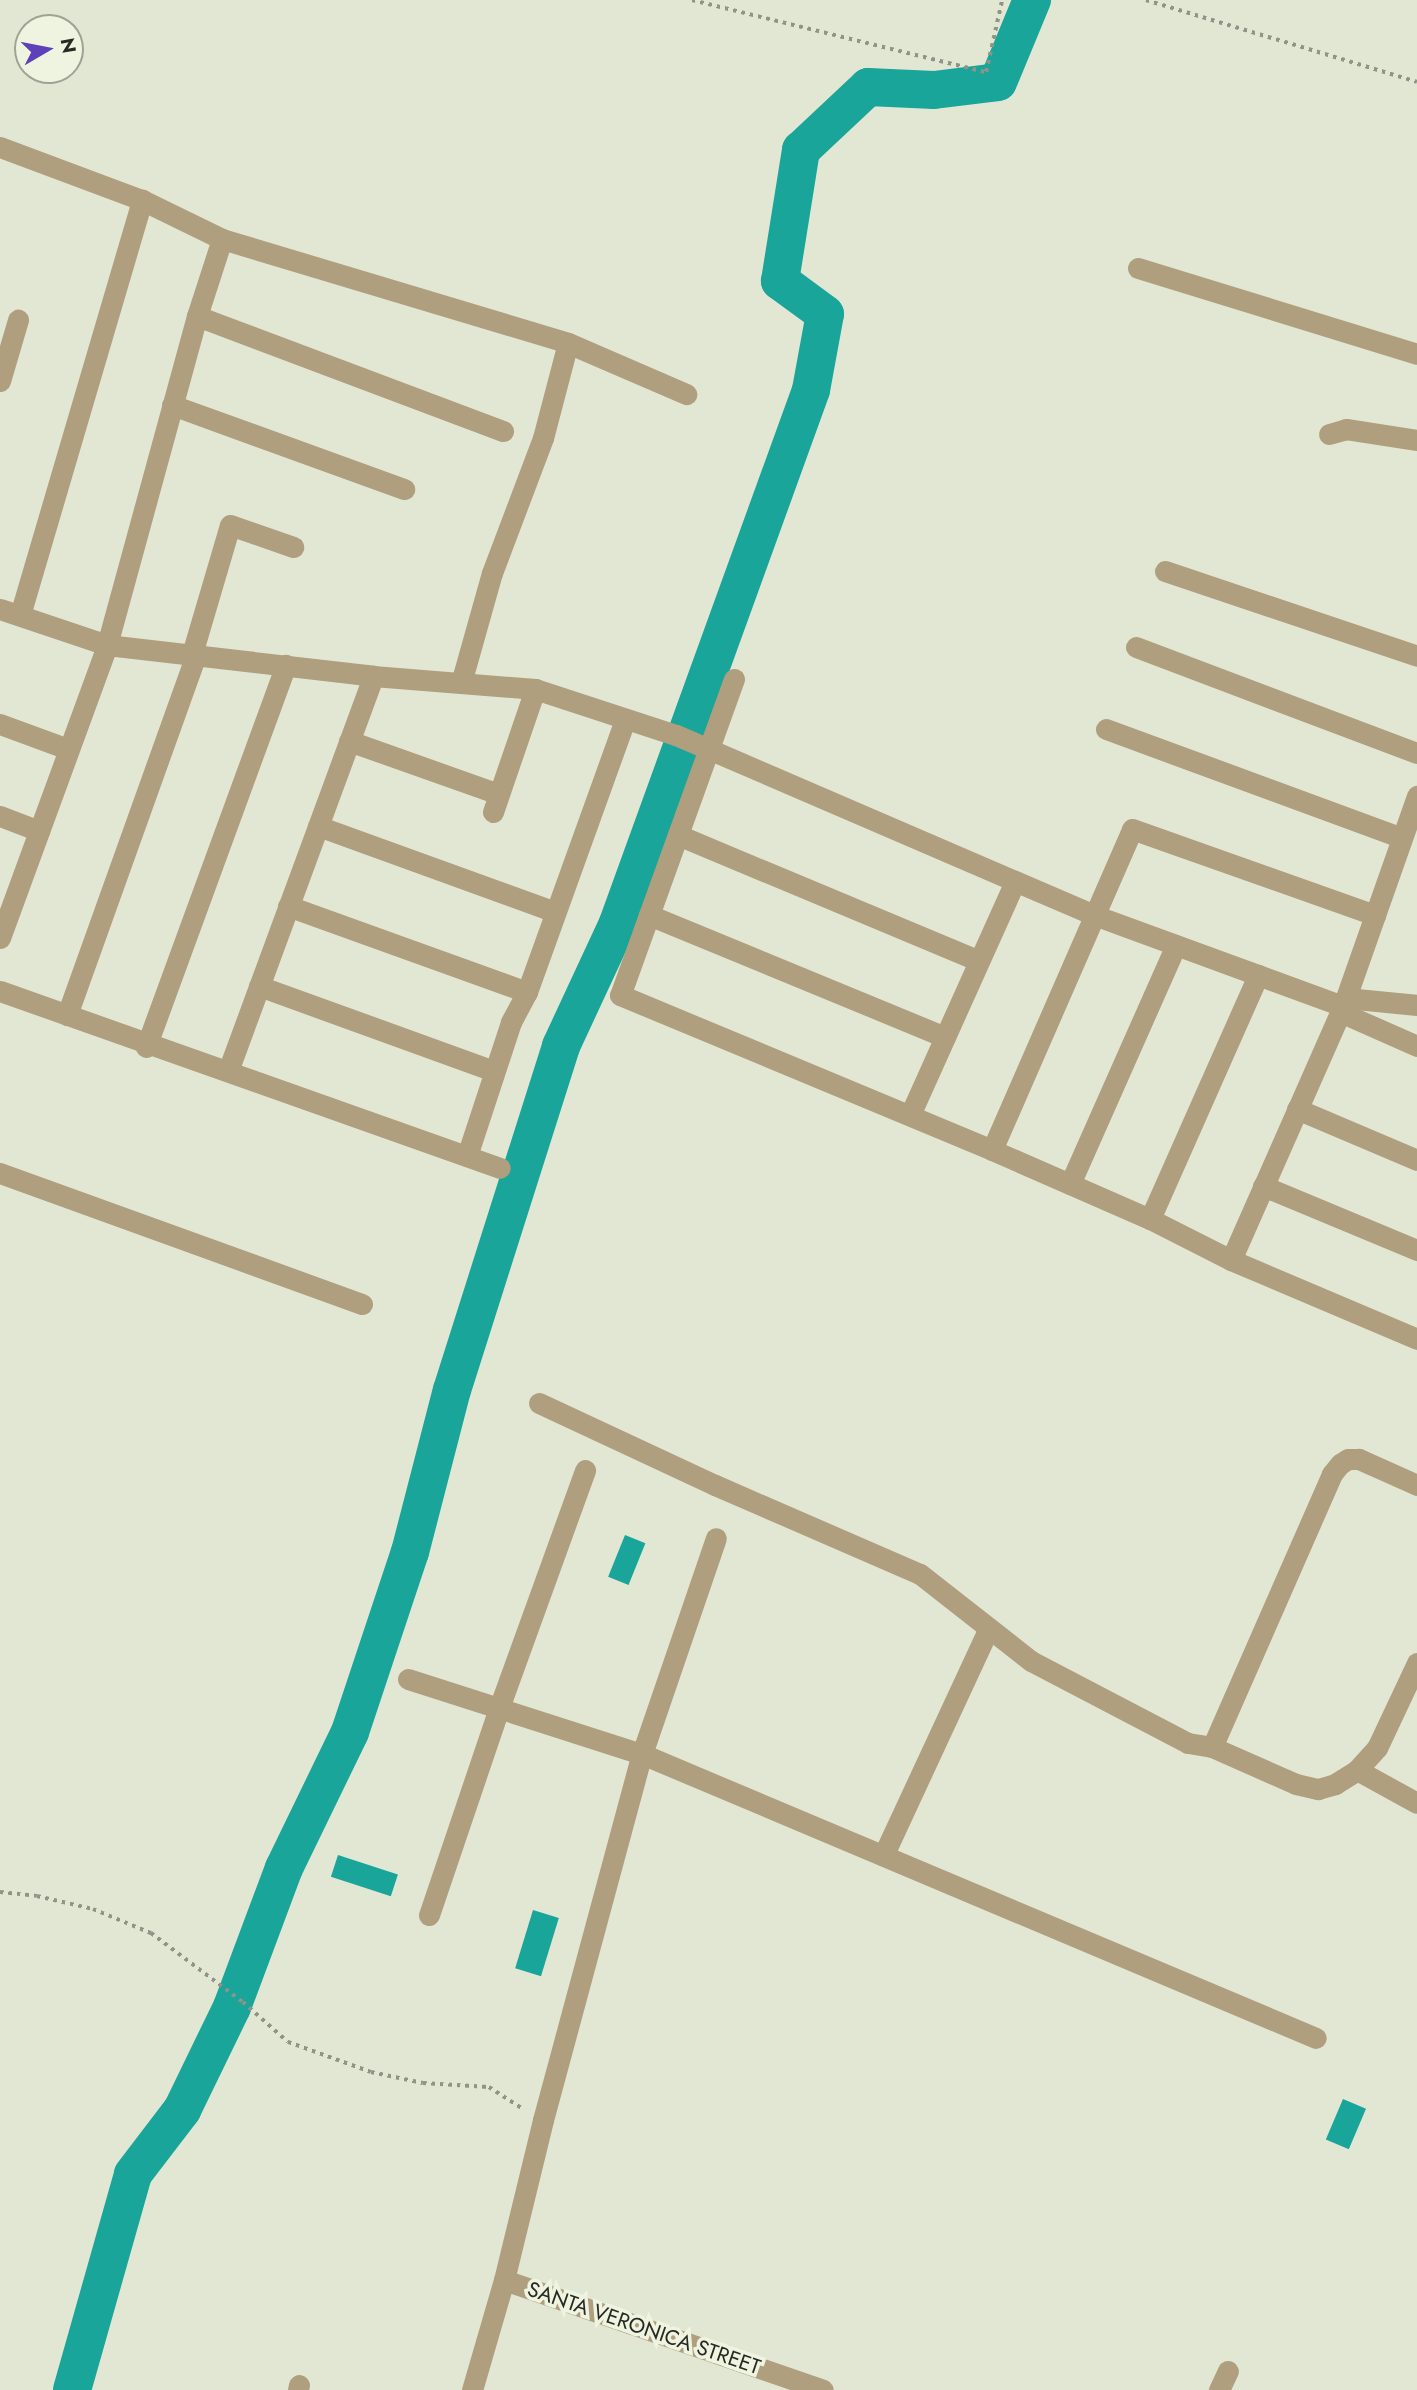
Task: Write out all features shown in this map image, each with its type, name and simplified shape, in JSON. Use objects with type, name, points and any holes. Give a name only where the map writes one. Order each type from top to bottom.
[{"type":"street","points":[[0,147],[142,200],[222,239],[568,343],[686,394]]},
{"type":"street","points":[[142,200],[10,612],[107,645],[373,676],[535,689],[676,735],[1094,915],[1343,1006],[1417,1046]]},
{"type":"street","points":[[0,938],[5,909],[39,831],[107,645],[197,316],[222,239]]},
{"type":"street","points":[[1138,268],[1417,354]]},
{"type":"street","points":[[197,316],[503,431]]},
{"type":"street","points":[[0,381],[18,320]]},
{"type":"street","points":[[461,683],[492,573],[543,438],[568,343]]},
{"type":"street","points":[[172,405],[404,489]]},
{"type":"street","points":[[1329,434],[1346,429],[1417,440]]},
{"type":"street","points":[[67,1015],[194,654],[230,525],[293,547]]},
{"type":"street","points":[[1165,571],[1417,656]]},
{"type":"street","points":[[1136,647],[1417,753]]},
{"type":"street","points":[[146,1045],[286,665]]},
{"type":"street","points":[[228,1071],[373,676]]},
{"type":"street","points":[[734,679],[704,747],[678,835],[620,995],[992,1150],[1150,1219],[1231,1260],[1417,1339]]},
{"type":"street","points":[[349,741],[496,803],[535,689]]},
{"type":"street","points":[[467,1156],[510,1022],[527,992],[625,720]]},
{"type":"street","points":[[0,724],[68,749]]},
{"type":"street","points":[[1106,729],[1402,838]]},
{"type":"street","points":[[1231,1260],[1343,1006],[1417,796]]},
{"type":"street","points":[[0,816],[39,831]]},
{"type":"street","points":[[318,826],[555,912]]},
{"type":"street","points":[[992,1150],[1132,829],[1375,915]]},
{"type":"street","points":[[678,835],[979,961]]},
{"type":"street","points":[[910,1115],[1015,881]]},
{"type":"street","points":[[288,906],[527,992]]},
{"type":"street","points":[[649,915],[945,1037]]},
{"type":"street","points":[[1070,1184],[1176,945]]},
{"type":"street","points":[[1150,1219],[1258,975]]},
{"type":"street","points":[[259,986],[494,1071]]},
{"type":"street","points":[[0,991],[146,1045],[228,1071],[500,1168]]},
{"type":"street","points":[[1343,1006],[1417,1005]]},
{"type":"street","points":[[1297,1109],[1417,1160]]},
{"type":"street","points":[[0,1173],[362,1304]]},
{"type":"street","points":[[1263,1186],[1417,1250]]},
{"type":"street","points":[[538,1403],[715,1485],[920,1574],[1031,1661],[1188,1743],[1212,1747],[1296,1784],[1318,1788],[1335,1784],[1357,1770],[1377,1748],[1417,1663]]},
{"type":"street","points":[[1212,1747],[1332,1474],[1348,1459],[1359,1459],[1417,1485]]},
{"type":"street","points":[[429,1915],[499,1708],[585,1470]]},
{"type":"street","points":[[472,2390],[504,2280],[642,1754],[716,1538]]},
{"type":"street","points":[[884,1854],[989,1628]]},
{"type":"street","points":[[408,1679],[642,1754],[1316,2038]]},
{"type":"street","points":[[1357,1770],[1417,1803]]},
{"type":"street","name":"SANTA VERONICA STREET","points":[[504,2280],[823,2390]]},
{"type":"street","points":[[1219,2390],[1228,2371]]},
{"type":"path","points":[[692,0],[986,72],[1002,0]]},
{"type":"path","points":[[1146,0],[1417,82]]},
{"type":"path","points":[[0,1892],[37,1896],[93,1909],[151,1933],[243,2002],[288,2042],[371,2072],[423,2083],[489,2087],[544,2120]]},
{"type":"water","points":[[625,1535],[645,1543],[629,1585],[608,1577]]},
{"type":"water","points":[[338,1855],[398,1874],[391,1896],[331,1877]]},
{"type":"water","points":[[533,1910],[559,1918],[541,1976],[515,1968]]},
{"type":"water","points":[[1343,2099],[1366,2109],[1349,2149],[1326,2140]]},
{"type":"waterway","points":[[72,2390],[133,2174],[182,2110],[232,2007],[284,1868],[350,1732],[410,1552],[452,1390],[561,1046],[618,923],[811,390],[825,314],[780,281],[801,150],[868,87],[934,90],[998,82],[1032,0]]}]
